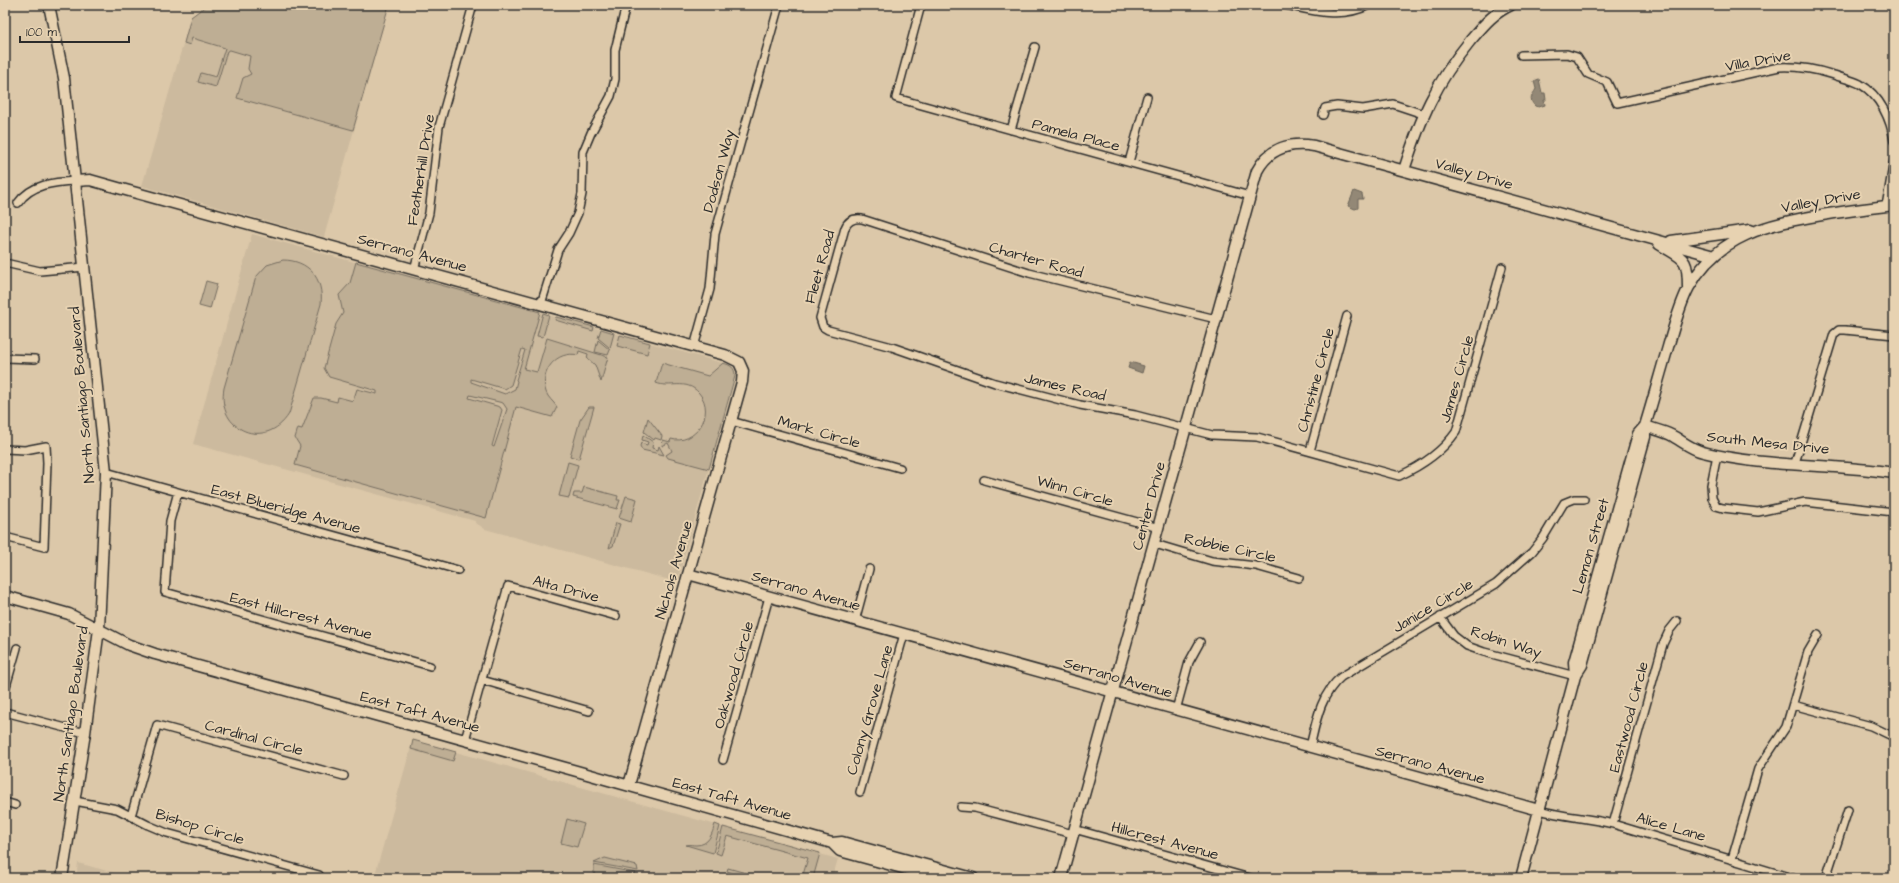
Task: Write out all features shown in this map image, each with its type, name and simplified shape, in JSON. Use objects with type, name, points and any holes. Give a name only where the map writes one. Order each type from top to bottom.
[{"type":"street","name":"North Santiago Boulevard","points":[[49,5],[63,71],[106,472],[99,629],[75,801],[62,878]]},
{"type":"street","name":"Featherhill Drive","points":[[414,270],[428,218],[439,127],[473,5]]},
{"type":"street","points":[[541,304],[558,250],[569,233],[578,213],[582,194],[583,152],[591,133],[611,96],[615,79],[615,50],[626,5]]},
{"type":"street","name":"Dodson Way","points":[[694,347],[710,288],[715,234],[778,5]]},
{"type":"street","name":"Pamela Place","points":[[921,5],[896,98],[1250,196]]},
{"type":"street","points":[[1286,5],[1332,14],[1347,13],[1369,5]]},
{"type":"street","points":[[1404,170],[1423,114],[1440,82],[1464,48],[1487,20],[1511,5]]},
{"type":"street","points":[[1011,130],[1034,47]]},
{"type":"street","name":"Villa Drive","points":[[1521,55],[1567,54],[1577,57],[1588,74],[1607,82],[1617,103],[1779,67],[1801,66],[1819,70],[1852,81],[1868,90],[1887,114],[1894,137]]},
{"type":"street","points":[[1128,162],[1147,97]]},
{"type":"street","points":[[1323,115],[1325,108],[1334,106],[1363,109],[1393,104],[1423,114]]},
{"type":"street","name":"Valley Drive","points":[[1277,149],[1292,145],[1306,145],[1404,170],[1714,256],[1740,237],[1754,230]]},
{"type":"street","name":"Center Drive","points":[[1061,878],[1114,692],[1250,196],[1260,165],[1267,156],[1277,149]]},
{"type":"street","points":[[1890,205],[1894,160]]},
{"type":"street","name":"Serrano Avenue","points":[[76,181],[90,180],[725,355],[740,362]]},
{"type":"street","points":[[18,203],[30,191],[43,185],[76,181]]},
{"type":"street","name":"Valley Drive","points":[[1657,241],[1684,240],[1736,231],[1754,230],[1796,220],[1890,205]]},
{"type":"street","name":"Charter Road","points":[[852,219],[862,219],[1029,273],[1216,319]]},
{"type":"street","name":"Fleet Road","points":[[821,324],[821,312],[845,228],[852,219]]},
{"type":"street","points":[[1657,241],[1685,262],[1689,273],[1688,288]]},
{"type":"street","name":"Lemon Street","points":[[1521,878],[1575,676],[1582,665],[1645,438],[1645,426],[1672,334],[1688,288],[1699,272],[1714,256]]},
{"type":"street","points":[[5,263],[40,271],[85,267]]},
{"type":"street","name":"James Circle","points":[[1310,451],[1399,476],[1427,461],[1448,444],[1456,432],[1461,418],[1502,267]]},
{"type":"street","name":"Christine Circle","points":[[1310,451],[1347,316]]},
{"type":"street","name":"James Road","points":[[821,324],[828,330],[892,347],[995,383],[1186,429],[1219,436],[1257,437],[1310,451]]},
{"type":"street","points":[[1795,463],[1834,334],[1839,330],[1845,330],[1894,335]]},
{"type":"street","points":[[5,358],[35,359]]},
{"type":"street","name":"Nichols Avenue","points":[[629,785],[731,421],[743,375],[740,362]]},
{"type":"street","name":"Mark Circle","points":[[731,421],[900,468]]},
{"type":"street","name":"South Mesa Drive","points":[[1645,426],[1670,435],[1696,450],[1717,455],[1795,463],[1859,467],[1894,473]]},
{"type":"street","points":[[5,449],[25,450],[46,446],[47,463],[44,547],[5,537]]},
{"type":"street","points":[[1717,455],[1711,485],[1712,498],[1716,506],[1758,512],[1805,502],[1894,512]]},
{"type":"street","name":"East Blueridge Avenue","points":[[106,472],[458,570]]},
{"type":"street","name":"Winn Circle","points":[[984,480],[1159,528]]},
{"type":"street","name":"East Hillcrest Avenue","points":[[178,492],[170,521],[165,592],[430,666]]},
{"type":"street","name":"Janice Circle","points":[[1310,747],[1321,705],[1333,684],[1341,677],[1496,584],[1532,552],[1543,538],[1561,507],[1569,500],[1578,498],[1584,499]]},
{"type":"street","name":"Robbie Circle","points":[[1155,544],[1212,561],[1256,566],[1299,578]]},
{"type":"street","points":[[855,621],[869,569]]},
{"type":"street","name":"Serrano Avenue","points":[[688,574],[1539,810]]},
{"type":"street","name":"Alta Drive","points":[[482,680],[508,586],[616,616]]},
{"type":"street","name":"East Taft Avenue","points":[[5,596],[55,609],[82,619],[129,645],[155,654],[629,785],[832,843],[842,842],[939,878]]},
{"type":"street","name":"Oakwood Circle","points":[[723,760],[769,597]]},
{"type":"street","name":"Robin Way","points":[[1440,617],[1454,636],[1468,646],[1484,652],[1575,676]]},
{"type":"street","name":"Eastwood Circle","points":[[1613,824],[1663,644],[1677,621]]},
{"type":"street","name":"Colony Grove Lane","points":[[860,792],[904,634]]},
{"type":"street","points":[[1732,859],[1758,769],[1786,728],[1808,652],[1818,635]]},
{"type":"street","points":[[1176,710],[1189,662],[1200,642]]},
{"type":"street","points":[[5,690],[17,648]]},
{"type":"street","points":[[465,740],[482,680],[589,711]]},
{"type":"street","points":[[1793,704],[1871,726],[1894,737]]},
{"type":"street","points":[[5,712],[85,733]]},
{"type":"street","name":"Cardinal Circle","points":[[131,816],[157,725],[344,776]]},
{"type":"street","name":"Bishop Circle","points":[[75,801],[109,807],[166,833],[319,875]]},
{"type":"street","points":[[5,802],[16,805]]},
{"type":"street","name":"Hillcrest Avenue","points":[[961,807],[975,808],[1074,832],[1250,878]]},
{"type":"street","name":"Alice Lane","points":[[1539,810],[1561,816],[1588,818],[1613,824],[1793,878]]},
{"type":"street","points":[[1826,878],[1848,810]]},
{"type":"street","name":"East Taft Avenue","points":[[919,871],[973,878]]},
{"type":"shaded area","points":[[207,5],[389,5],[324,237],[142,186],[191,17]]},
{"type":"shaded area","points":[[207,5],[389,5],[353,130],[237,98],[243,78],[251,74],[248,69],[250,56],[230,50],[227,51],[216,87],[198,82],[201,73],[216,77],[225,48],[192,38],[190,45],[184,43],[191,17]]},
{"type":"shaded area","points":[[1539,79],[1542,93],[1545,93],[1546,100],[1544,100],[1545,105],[1539,107],[1533,104],[1531,99],[1536,89],[1534,81]]},
{"type":"shaded area","points":[[1354,191],[1362,194],[1363,199],[1358,199],[1358,208],[1355,209],[1348,206]]},
{"type":"shaded area","points":[[252,234],[730,365],[734,370],[735,376],[677,582],[485,529],[475,523],[475,521],[193,444]]},
{"type":"shaded area","points":[[283,260],[300,263],[312,272],[320,286],[321,304],[289,414],[279,425],[268,432],[256,433],[245,431],[235,425],[228,415],[224,403],[224,388],[256,277],[267,265]]},
{"type":"shaded area","points":[[356,262],[540,312],[524,369],[537,372],[547,338],[608,357],[601,382],[595,365],[587,358],[588,354],[579,351],[578,355],[570,354],[563,356],[552,364],[545,377],[545,384],[546,392],[549,398],[557,407],[552,417],[516,407],[486,518],[295,465],[300,446],[295,438],[298,428],[302,429],[314,398],[337,402],[338,397],[353,401],[357,389],[377,394],[377,391],[329,377],[324,368],[336,324],[343,313],[339,295],[350,283]],"holes":[[[522,349],[525,350],[516,380],[515,389],[505,394],[471,382],[471,379],[505,389],[511,385]],[[470,395],[503,403],[507,409],[494,447],[492,446],[502,410],[500,407],[469,398]]]},
{"type":"shaded area","points":[[206,281],[217,284],[210,309],[199,306]]},
{"type":"shaded area","points":[[543,313],[549,315],[543,337],[537,336]]},
{"type":"shaded area","points":[[556,317],[594,327],[593,331],[555,320]]},
{"type":"shaded area","points":[[601,329],[614,333],[610,348],[598,338]]},
{"type":"shaded area","points":[[620,335],[650,343],[647,354],[617,346]]},
{"type":"shaded area","points":[[598,340],[610,350],[608,355],[595,352]]},
{"type":"shaded area","points":[[1130,362],[1144,366],[1142,373],[1128,368]]},
{"type":"shaded area","points":[[662,363],[708,376],[723,363],[730,366],[734,370],[735,376],[709,469],[668,458],[666,455],[672,451],[668,443],[662,446],[663,440],[670,442],[671,439],[680,440],[688,438],[695,433],[704,419],[705,410],[704,401],[699,393],[689,386],[661,385],[656,383]]},
{"type":"shaded area","points":[[589,407],[594,407],[579,459],[570,456],[580,420]]},
{"type":"shaded area","points":[[648,418],[662,436],[661,440],[655,438],[654,440],[644,432]]},
{"type":"shaded area","points":[[643,435],[653,442],[652,448],[658,450],[659,446],[664,455],[642,450],[640,446],[641,443],[647,445],[648,442],[642,440]]},
{"type":"shaded area","points":[[568,462],[578,465],[569,498],[559,496]]},
{"type":"shaded area","points":[[584,487],[618,496],[617,500],[620,500],[617,509],[573,497],[574,493],[582,493]]},
{"type":"shaded area","points":[[626,496],[637,499],[631,522],[619,518]]},
{"type":"shaded area","points":[[616,523],[620,524],[613,546],[609,548]]},
{"type":"shaded area","points":[[413,740],[838,859],[832,878],[374,878]]},
{"type":"shaded area","points":[[413,740],[456,752],[453,761],[411,749]]},
{"type":"shaded area","points":[[567,819],[584,824],[577,847],[561,843]]},
{"type":"shaded area","points":[[715,824],[720,826],[713,853],[686,845],[700,845],[707,841]]},
{"type":"shaded area","points":[[723,827],[820,853],[813,878],[802,878],[808,858],[727,836],[721,855],[716,853]]},
{"type":"shaded area","points":[[605,858],[637,866],[638,871],[594,863]]},
{"type":"shaded area","points":[[78,863],[133,878],[76,878]]},
{"type":"shaded area","points":[[594,865],[636,873],[631,877],[597,878],[594,873]]},
{"type":"shaded area","points":[[728,868],[764,878],[731,878],[732,873],[727,871]]}]
